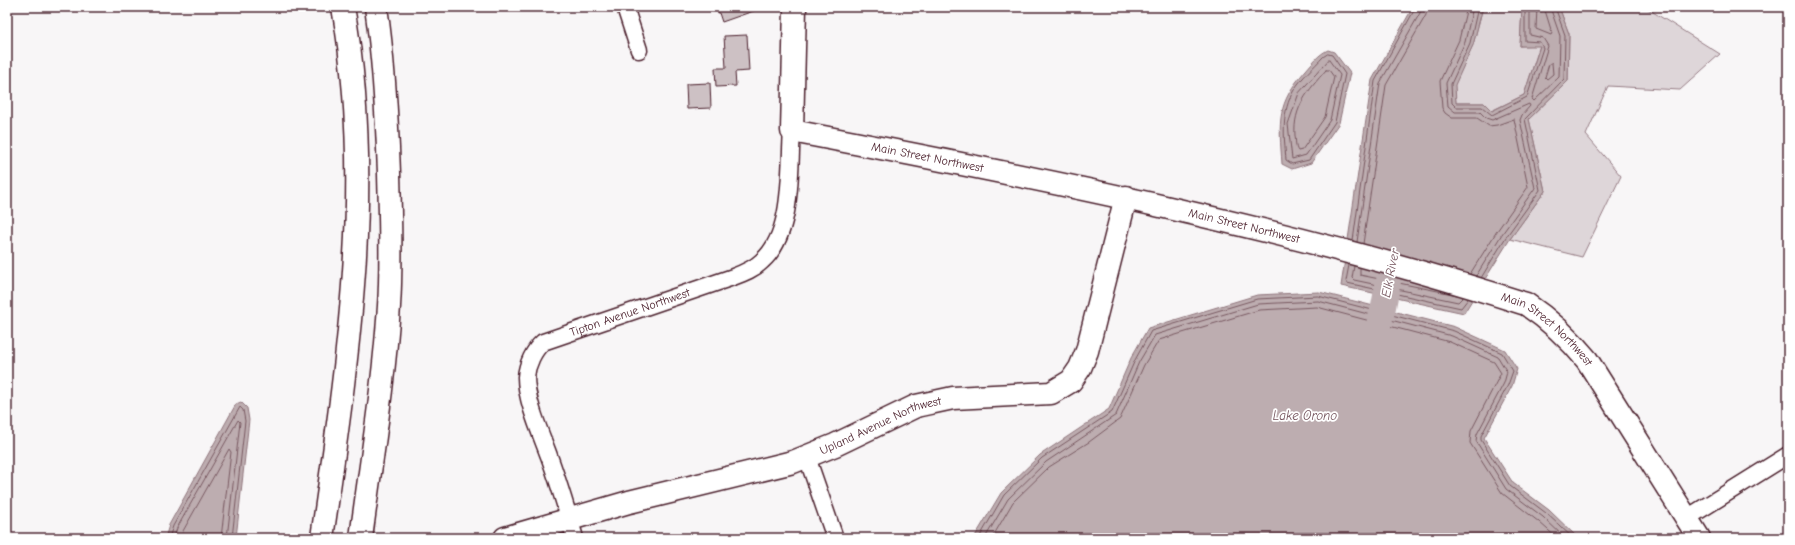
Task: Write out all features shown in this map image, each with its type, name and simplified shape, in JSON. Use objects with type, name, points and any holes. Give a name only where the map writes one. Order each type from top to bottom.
[{"type":"main road","points":[[322,538],[352,315],[357,244],[356,116],[343,7]]},
{"type":"main road","points":[[361,538],[386,351],[389,304],[391,216],[388,131],[382,42],[376,7]]},
{"type":"main road","points":[[792,131],[795,7]]},
{"type":"main road","name":"Main Street Northwest","points":[[792,131],[1126,197],[1320,245],[1526,304],[1548,319],[1568,337],[1587,360],[1608,391],[1699,538]]},
{"type":"main road","name":"Upland Avenue Northwest","points":[[505,538],[572,528],[650,497],[772,469],[807,457],[916,406],[953,398],[1028,396],[1051,393],[1071,381],[1080,368],[1094,330],[1126,197]]},
{"type":"street","points":[[624,7],[639,50]]},
{"type":"street","name":"Tipton Avenue Northwest","points":[[572,528],[539,429],[528,390],[526,376],[535,349],[543,342],[733,278],[751,270],[763,260],[777,242],[784,220],[792,131]]},
{"type":"street","points":[[1687,518],[1788,455]]},
{"type":"street","points":[[807,457],[835,538]]},
{"type":"shaded area","points":[[1483,7],[1522,7],[1520,46],[1540,45],[1524,95],[1491,111],[1484,103],[1456,103],[1454,85],[1473,45]]},
{"type":"shaded area","points":[[1559,7],[1645,7],[1720,54],[1680,90],[1608,86],[1586,135],[1621,176],[1582,257],[1510,239],[1545,191],[1529,119],[1568,81],[1569,34]]},
{"type":"water","points":[[1413,7],[1483,7],[1473,45],[1455,85],[1456,103],[1484,103],[1492,111],[1524,95],[1540,46],[1520,46],[1522,7],[1559,7],[1569,34],[1568,81],[1529,119],[1545,191],[1510,239],[1464,313],[1341,286],[1372,80]]},
{"type":"water","points":[[1328,50],[1334,52],[1350,73],[1339,123],[1311,163],[1292,169],[1282,164],[1280,124],[1284,103],[1296,82],[1319,56]]},
{"type":"water","name":"Lake Orono","points":[[1319,292],[1455,327],[1505,350],[1517,369],[1512,386],[1484,438],[1513,483],[1549,510],[1578,538],[974,538],[1001,493],[1040,455],[1109,409],[1131,358],[1148,328],[1257,295]]},
{"type":"water","points":[[241,402],[247,408],[249,420],[236,538],[165,538],[169,525],[236,404]]},
{"type":"building","points":[[717,7],[759,7],[759,9],[722,22]]},
{"type":"building","points":[[747,35],[749,71],[735,72],[736,86],[716,87],[715,68],[726,68],[724,36]]},
{"type":"building","points":[[710,83],[711,108],[687,109],[686,84]]},
{"type":"waterway","name":"Elk River","points":[[1374,341],[1383,309],[1392,263]]}]
